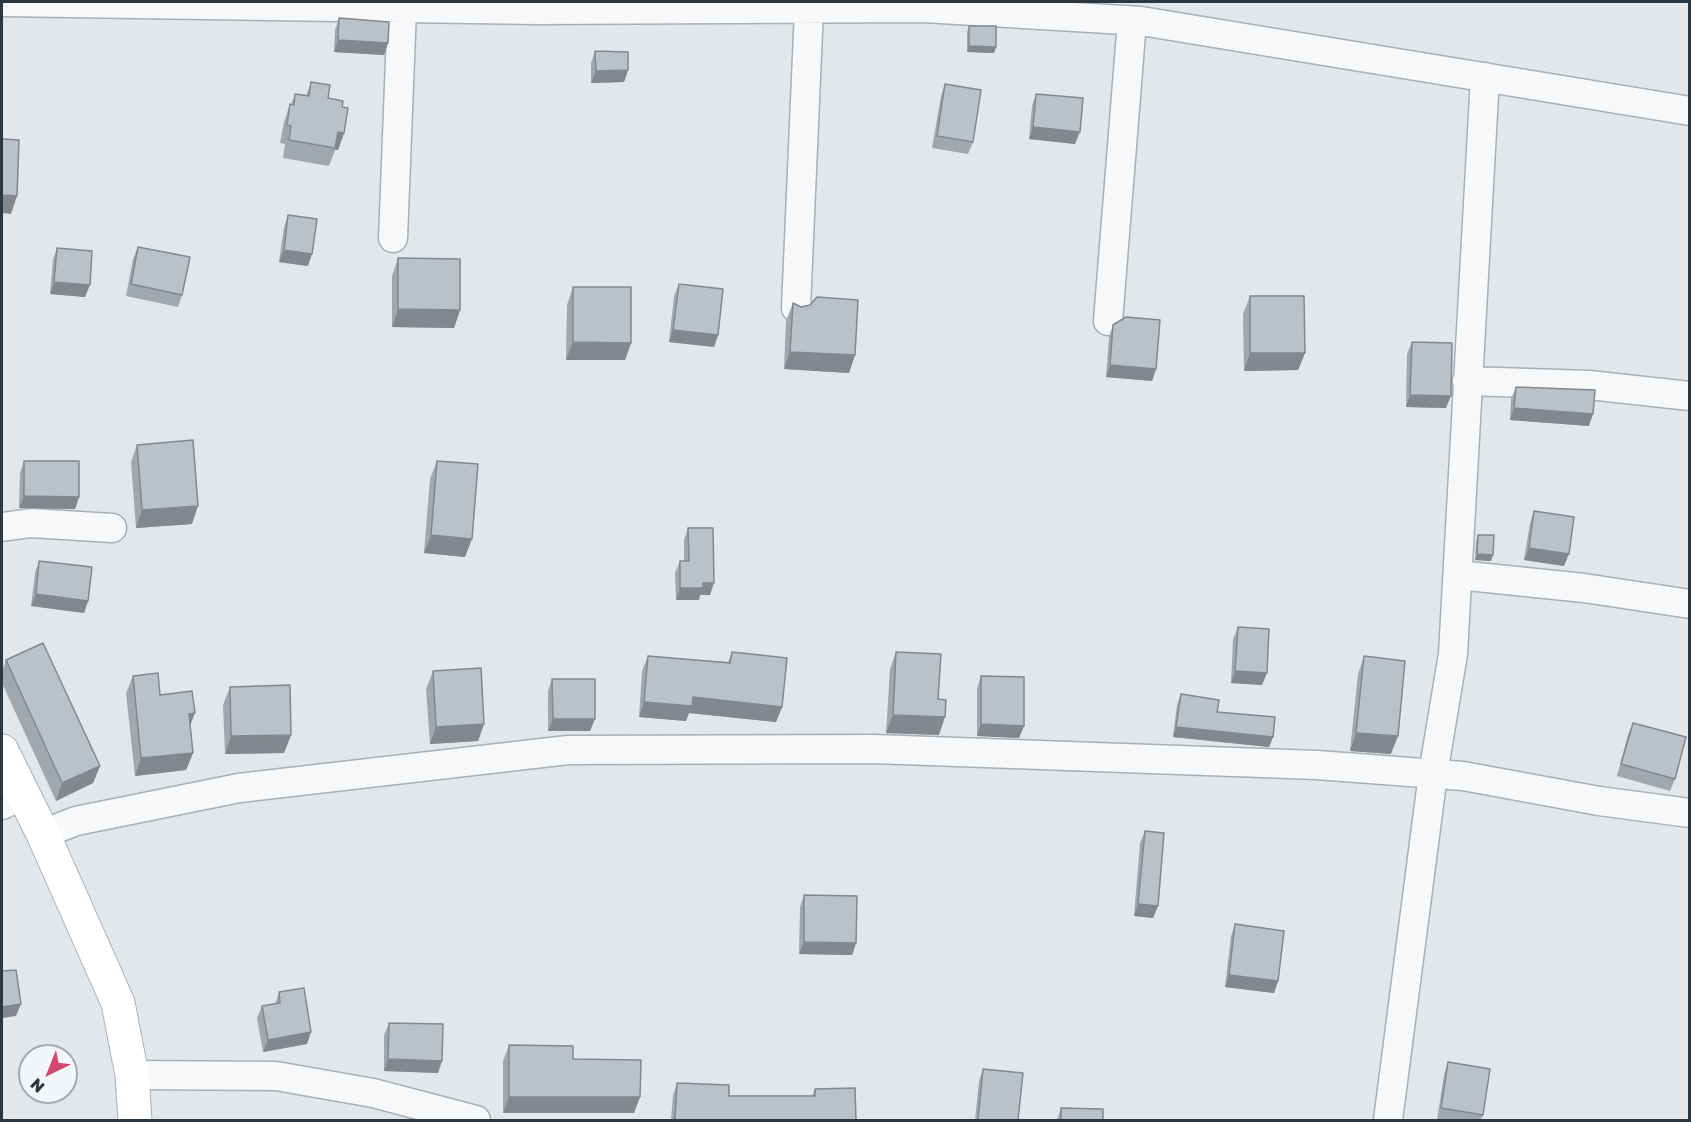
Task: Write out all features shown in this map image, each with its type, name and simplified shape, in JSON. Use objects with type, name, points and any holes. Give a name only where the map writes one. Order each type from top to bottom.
[{"type":"street","points":[[2,2],[402,9],[809,9],[914,5],[1030,8],[1132,21],[1689,111]]},
{"type":"street","points":[[393,238],[402,9]]},
{"type":"street","points":[[796,309],[809,9]]},
{"type":"street","points":[[1108,321],[1132,21]]},
{"type":"street","points":[[1388,1120],[1433,774],[1454,654],[1485,77]]},
{"type":"street","points":[[1467,381],[1589,385],[1689,396]]},
{"type":"street","points":[[2,527],[31,523],[112,528]]},
{"type":"street","points":[[1458,575],[1584,588],[1689,604]]},
{"type":"street","points":[[43,834],[76,821],[239,788],[568,750],[874,748],[1317,765],[1463,776],[1599,801],[1689,813]]},
{"type":"street","points":[[2,751],[13,800],[43,834],[118,1003],[132,1075],[135,1120]]},
{"type":"street","points":[[132,1075],[276,1077],[373,1093],[476,1120]]},
{"type":"building","points":[[339,18],[389,22],[388,43],[338,40]]},
{"type":"building","points":[[969,26],[996,26],[996,47],[969,46]]},
{"type":"building","points":[[595,51],[628,52],[628,70],[596,71]]},
{"type":"building","points":[[311,82],[330,85],[328,98],[343,101],[342,107],[348,108],[344,133],[338,132],[335,148],[289,140],[291,126],[287,125],[290,104],[294,105],[295,94],[309,96]]},
{"type":"building","points":[[945,84],[981,90],[973,142],[937,136]]},
{"type":"building","points":[[1036,94],[1083,98],[1080,132],[1033,127]]},
{"type":"building","points":[[2,139],[19,140],[17,196],[2,195]]},
{"type":"building","points":[[288,215],[317,219],[312,254],[284,250]]},
{"type":"building","points":[[138,247],[190,257],[182,295],[131,284]]},
{"type":"building","points":[[57,248],[92,251],[90,285],[54,282]]},
{"type":"building","points":[[398,258],[460,259],[460,310],[398,309]]},
{"type":"building","points":[[679,284],[723,289],[718,335],[673,330]]},
{"type":"building","points":[[573,287],[631,287],[631,343],[573,342]]},
{"type":"building","points":[[1250,296],[1304,296],[1305,353],[1250,353]]},
{"type":"building","points":[[817,297],[858,300],[855,355],[790,352],[793,303],[801,307],[810,305]]},
{"type":"building","points":[[1126,317],[1160,320],[1156,369],[1110,365],[1113,325]]},
{"type":"building","points":[[1412,342],[1452,343],[1451,396],[1410,395]]},
{"type":"building","points":[[1516,387],[1595,390],[1593,414],[1514,408]]},
{"type":"building","points":[[193,440],[198,506],[142,510],[137,445]]},
{"type":"building","points":[[24,461],[79,461],[79,497],[24,496]]},
{"type":"building","points":[[437,461],[478,464],[472,539],[431,535]]},
{"type":"building","points":[[1534,511],[1574,517],[1569,554],[1529,548]]},
{"type":"building","points":[[688,528],[713,528],[714,583],[703,583],[703,588],[680,588],[680,561],[689,561]]},
{"type":"building","points":[[1478,535],[1494,535],[1493,555],[1477,554]]},
{"type":"building","points":[[39,561],[92,567],[88,601],[36,594]]},
{"type":"building","points":[[1238,627],[1269,629],[1267,673],[1235,671]]},
{"type":"building","points":[[43,643],[100,766],[62,783],[6,660]]},
{"type":"building","points":[[732,652],[787,658],[782,707],[693,697],[692,706],[644,702],[648,656],[730,663]]},
{"type":"building","points":[[896,652],[941,654],[938,699],[946,700],[945,717],[893,715]]},
{"type":"building","points":[[1364,656],[1405,661],[1398,736],[1356,733]]},
{"type":"building","points":[[481,668],[484,724],[436,727],[433,671]]},
{"type":"building","points":[[158,673],[160,695],[192,691],[195,713],[189,714],[193,753],[141,758],[133,676]]},
{"type":"building","points":[[981,676],[1024,677],[1024,726],[981,724]]},
{"type":"building","points":[[552,679],[595,679],[595,719],[553,719]]},
{"type":"building","points":[[290,685],[291,735],[231,736],[230,687]]},
{"type":"building","points":[[1181,694],[1219,700],[1217,712],[1275,717],[1273,737],[1176,727]]},
{"type":"building","points":[[1633,723],[1686,737],[1675,779],[1621,764]]},
{"type":"building","points":[[1145,831],[1164,833],[1158,906],[1138,904]]},
{"type":"building","points":[[804,895],[857,896],[856,943],[804,942]]},
{"type":"building","points":[[1235,924],[1284,931],[1278,981],[1229,975]]},
{"type":"building","points":[[16,970],[21,1004],[2,1007],[2,971]]},
{"type":"building","points":[[304,988],[311,1032],[268,1040],[262,1006],[280,1003],[279,992]]},
{"type":"building","points":[[389,1023],[443,1024],[442,1061],[388,1059]]},
{"type":"building","points":[[509,1045],[573,1046],[573,1059],[641,1060],[640,1097],[509,1097]]},
{"type":"building","points":[[1448,1062],[1490,1069],[1483,1115],[1441,1108]]},
{"type":"building","points":[[983,1069],[1023,1073],[1018,1120],[978,1120]]},
{"type":"building","points":[[677,1083],[729,1085],[729,1096],[815,1096],[815,1089],[855,1088],[856,1120],[675,1120]]},
{"type":"building","points":[[1061,1108],[1103,1109],[1103,1120],[1061,1120]]}]
